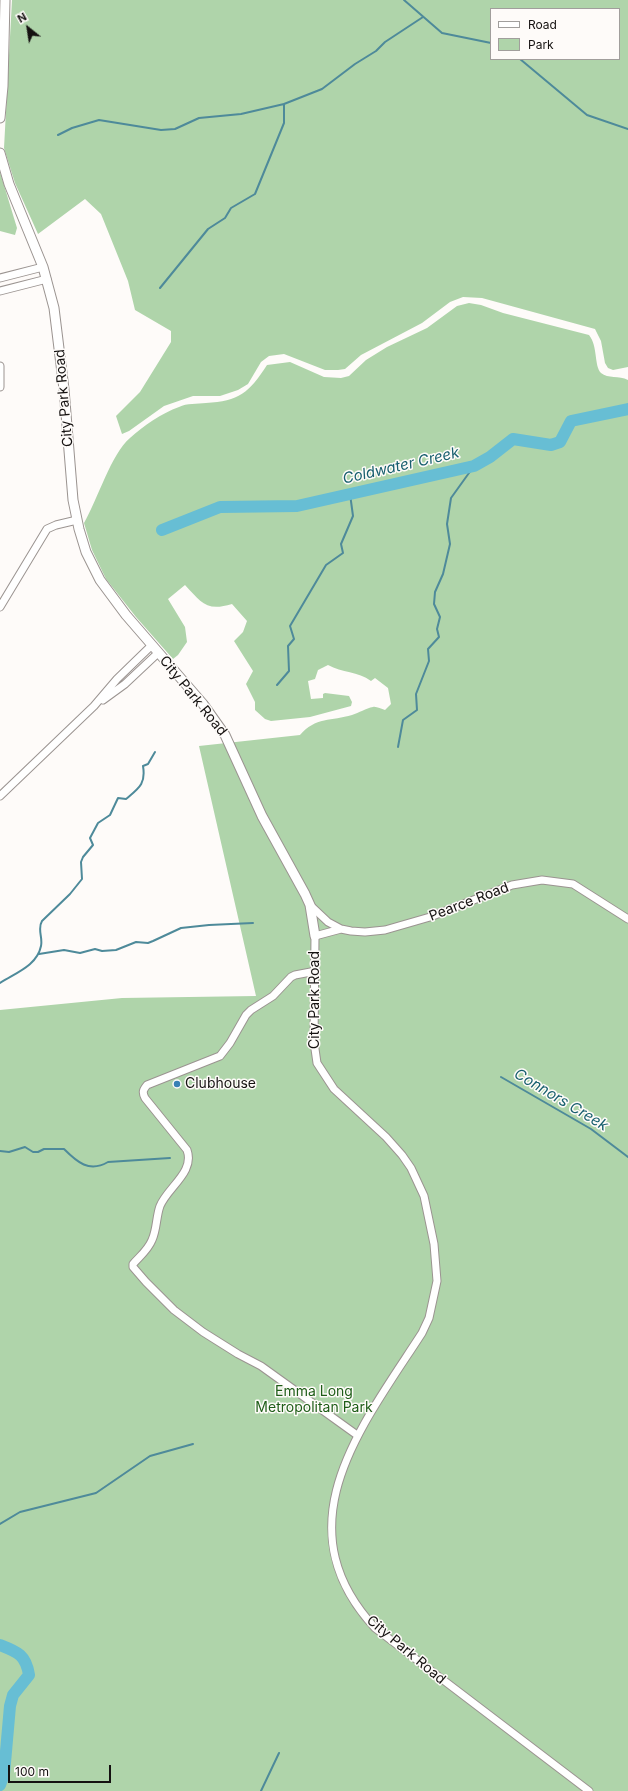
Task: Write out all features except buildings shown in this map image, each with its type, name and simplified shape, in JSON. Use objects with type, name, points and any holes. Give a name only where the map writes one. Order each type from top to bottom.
[{"type":"street","points":[[0,118],[3,86],[5,0]]},
{"type":"street","name":"City Park Road","points":[[0,153],[8,184],[47,279],[57,327],[73,500],[86,552],[100,580],[126,615],[151,646],[203,704],[225,735],[262,816],[297,877],[310,905],[316,936],[314,1042],[317,1063],[334,1089],[386,1137],[411,1168],[424,1196],[429,1216],[437,1281],[429,1318],[422,1333],[357,1435],[339,1479],[333,1510],[332,1526],[334,1553],[343,1582],[364,1616],[384,1634],[589,1791]]},
{"type":"street","points":[[0,278],[43,267]]},
{"type":"street","points":[[0,291],[47,279]]},
{"type":"street","points":[[0,366],[0,387]]},
{"type":"street","points":[[0,606],[47,529],[56,525],[77,520]]},
{"type":"street","points":[[0,796],[94,706],[117,679],[151,646]]},
{"type":"street","points":[[94,706],[125,684],[158,653]]},
{"type":"street","name":"Pearce Road","points":[[310,905],[328,922],[341,929],[365,932],[385,930],[430,917],[512,885],[542,880],[573,884],[628,919]]},
{"type":"street","points":[[316,936],[341,929]]},
{"type":"street","points":[[316,971],[295,974],[273,996],[251,1010],[246,1015],[230,1043],[220,1056],[177,1072],[147,1085],[144,1088],[142,1093],[145,1098],[187,1150],[189,1160],[185,1171],[161,1205],[152,1239],[145,1252],[134,1262],[133,1267],[174,1310],[203,1332],[238,1354],[261,1366],[357,1435]]},
{"type":"green space","points":[[12,0],[628,0],[628,367],[613,370],[608,368],[605,363],[601,341],[595,329],[482,298],[463,297],[450,302],[422,323],[361,355],[345,369],[325,370],[284,354],[269,356],[261,362],[248,384],[238,390],[220,396],[193,396],[164,406],[129,431],[122,434],[116,416],[140,392],[171,342],[171,331],[135,310],[128,281],[101,214],[85,199],[38,234],[15,183],[4,148]]},
{"type":"green space","points":[[0,172],[17,228],[15,235],[0,231]]},
{"type":"green space","name":"Emma Long Metropolitan Park","points":[[469,303],[589,335],[594,345],[597,366],[601,373],[607,376],[628,380],[628,1791],[0,1791],[0,1010],[122,998],[256,996],[199,746],[300,735],[306,729],[318,722],[345,717],[373,707],[385,710],[391,704],[388,688],[375,678],[371,681],[361,675],[333,668],[328,665],[318,670],[315,679],[308,681],[311,699],[323,698],[323,694],[325,693],[349,696],[352,702],[351,706],[310,717],[271,721],[265,719],[255,710],[255,702],[246,684],[253,671],[234,641],[243,632],[247,621],[232,604],[216,607],[205,604],[200,601],[185,585],[168,599],[185,627],[187,642],[178,655],[173,659],[136,617],[106,579],[92,550],[84,523],[111,466],[123,445],[159,416],[185,405],[217,402],[242,394],[255,382],[267,365],[290,362],[324,377],[341,378],[349,376],[366,360],[387,347],[427,328],[457,306]]},
{"type":"waterway","points":[[404,0],[442,33],[490,43]]},
{"type":"waterway","points":[[160,288],[208,229],[225,218],[231,208],[255,194],[284,123],[284,104],[322,89],[355,64],[376,51],[385,42],[423,17]]},
{"type":"waterway","points":[[521,60],[587,115],[628,129]]},
{"type":"waterway","points":[[58,135],[72,128],[99,120],[161,130],[175,129],[199,118],[241,114],[284,104]]},
{"type":"waterway","name":"Coldwater Creek","points":[[162,530],[220,507],[297,506],[474,466],[490,457],[513,439],[551,445],[560,442],[571,421],[628,409]]},
{"type":"waterway","points":[[398,747],[403,720],[417,710],[416,694],[429,661],[428,649],[439,637],[437,629],[440,617],[434,604],[435,592],[443,574],[450,544],[447,524],[451,498],[474,466]]},
{"type":"waterway","points":[[277,685],[289,671],[288,646],[294,639],[290,626],[326,565],[343,553],[341,544],[353,516],[350,494]]},
{"type":"waterway","points":[[0,983],[25,968],[35,959],[41,946],[40,930],[42,921],[70,894],[82,879],[81,862],[83,857],[93,845],[90,838],[98,823],[110,815],[118,798],[126,799],[138,788],[143,777],[143,766],[148,764],[155,752]]},
{"type":"waterway","points":[[39,954],[64,950],[80,953],[95,949],[102,951],[116,950],[136,942],[148,943],[181,928],[253,923]]},
{"type":"waterway","name":"Connors Creek","points":[[501,1077],[591,1129],[628,1157]]},
{"type":"waterway","points":[[0,1151],[9,1152],[25,1147],[33,1152],[38,1152],[44,1149],[64,1149],[79,1162],[89,1166],[101,1165],[108,1162],[170,1158]]},
{"type":"waterway","points":[[0,1524],[20,1512],[96,1493],[150,1456],[193,1444]]},
{"type":"waterway","points":[[0,1645],[20,1655],[26,1663],[29,1675],[13,1695],[10,1706],[4,1774],[0,1785]]},
{"type":"waterway","points":[[261,1791],[279,1753]]},
{"type":"place","name":"Clubhouse","points":[[177,1084]]}]
